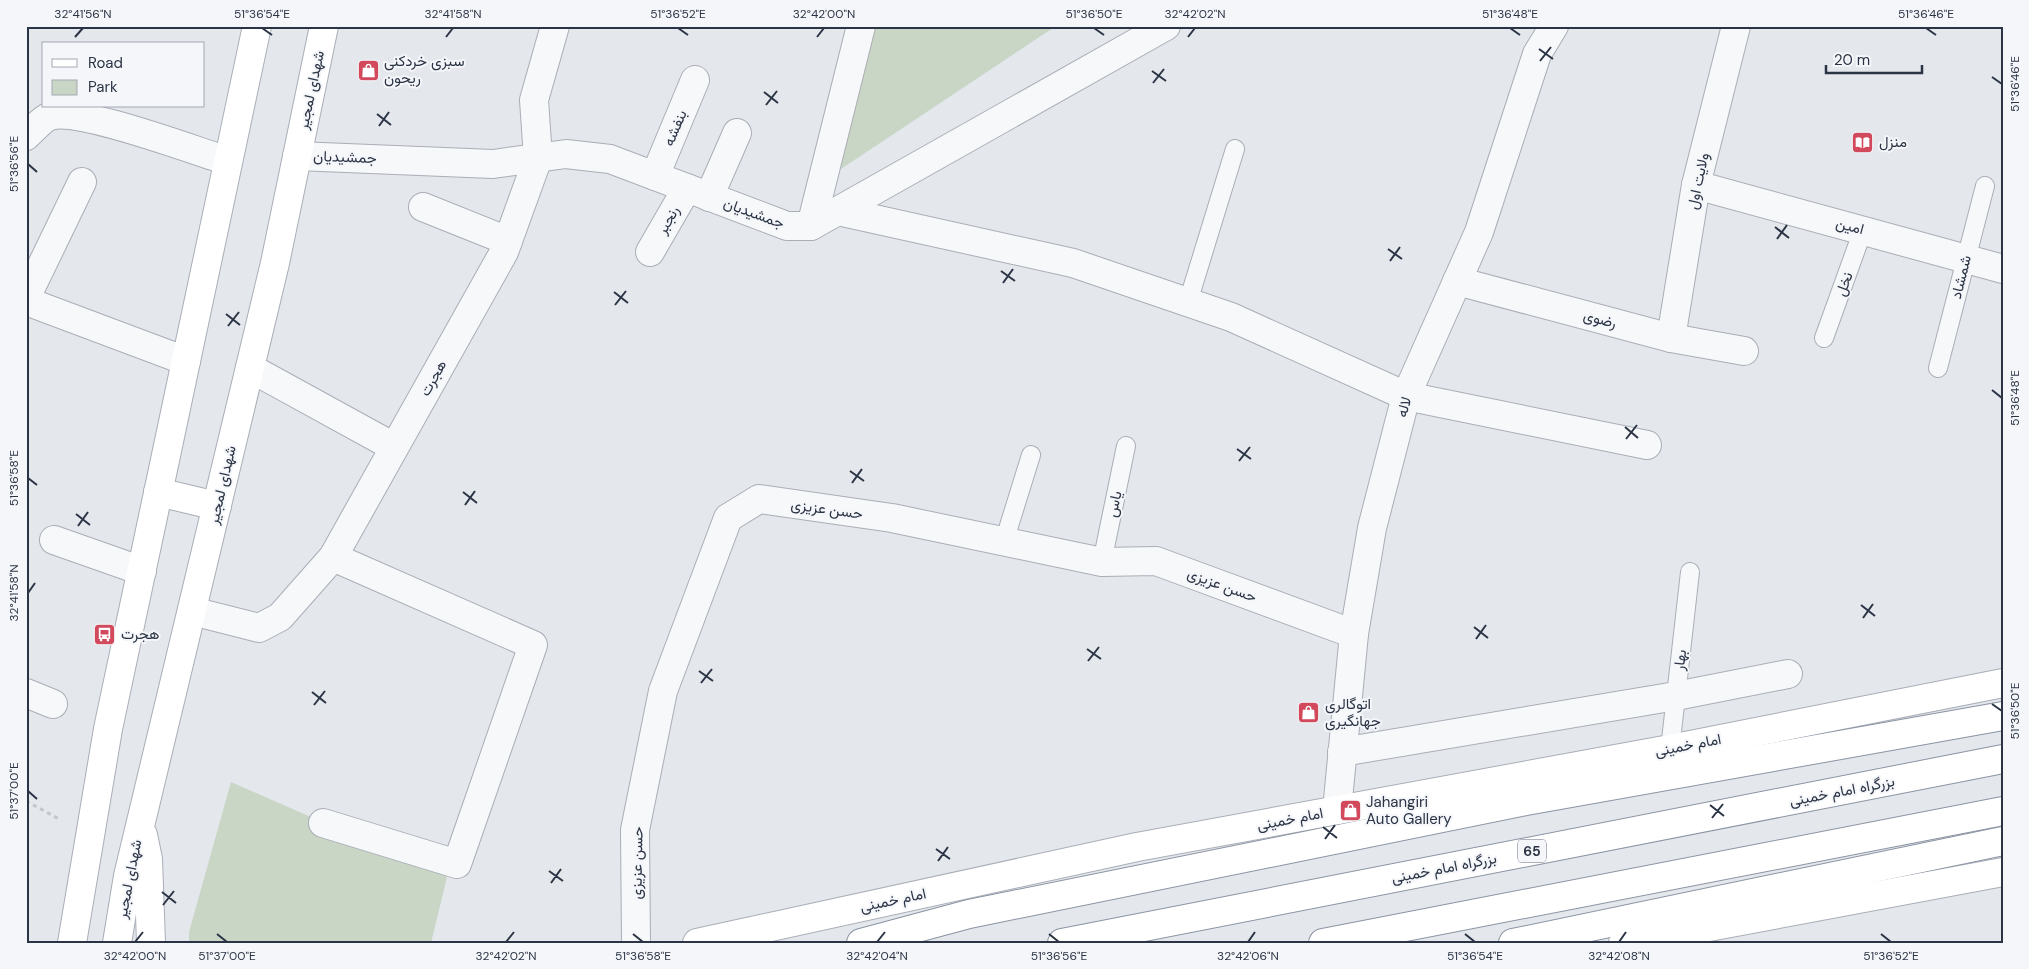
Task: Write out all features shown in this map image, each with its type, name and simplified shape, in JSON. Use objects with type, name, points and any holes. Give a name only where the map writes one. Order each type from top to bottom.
[{"type":"main road","points":[[72,943],[108,729],[257,26]]},
{"type":"main road","name":"شهدای لمجیر","points":[[117,943],[128,876],[275,263],[324,26]]},
{"type":"main road","points":[[158,492],[217,506]]},
{"type":"main road","name":"امام خمینی","points":[[697,943],[1137,847],[1670,748],[2003,683]]},
{"type":"main road","points":[[861,943],[969,914],[1526,801],[2003,716]]},
{"type":"main road","name":"بزرگراه امام خمینی","points":[[1062,943],[2003,759]]},
{"type":"main road","points":[[1323,943],[2003,811]]},
{"type":"main road","points":[[141,823],[148,859],[151,943]]},
{"type":"main road","points":[[1513,943],[2003,841]]},
{"type":"main road","points":[[1623,943],[2003,872]]},
{"type":"street","name":"هجرت","points":[[192,611],[259,628],[280,617],[333,558],[504,252],[538,158],[534,100],[555,26]]},
{"type":"street","points":[[811,226],[861,26]]},
{"type":"street","name":"جمشیدیان","points":[[297,156],[493,164],[566,154],[610,159],[787,226],[811,226],[1166,26]]},
{"type":"street","name":"ولایت اول","points":[[1671,338],[1696,185],[1736,26]]},
{"type":"street","name":"لاله","points":[[1337,810],[1354,634],[1372,528],[1406,396],[1479,232],[1546,27]]},
{"type":"street","name":"بنفشه","points":[[655,176],[695,80]]},
{"type":"street","points":[[26,136],[49,116],[64,115],[105,122],[228,162]]},
{"type":"street","name":"رنجبر","points":[[650,252],[698,192],[737,133]]},
{"type":"street","points":[[82,182],[26,300],[186,361]]},
{"type":"street","name":"امین","points":[[1696,185],[2003,269]]},
{"type":"street","points":[[423,207],[508,241]]},
{"type":"street","points":[[838,211],[1073,263],[1231,317],[1406,396],[1647,445]]},
{"type":"street","name":"رضوی","points":[[1457,281],[1671,338],[1744,351]]},
{"type":"street","points":[[250,368],[394,446]]},
{"type":"street","name":"حسن عزیزی","points":[[636,943],[635,830],[663,691],[728,518],[760,499],[892,518],[1102,562],[1156,561],[1354,634]]},
{"type":"street","points":[[54,540],[142,571]]},
{"type":"street","points":[[323,823],[457,864],[532,645],[333,558]]},
{"type":"street","points":[[1342,752],[1676,696],[1788,674]]},
{"type":"street","points":[[26,693],[53,704]]},
{"type":"lane","points":[[1188,302],[1234,149]]},
{"type":"lane","name":"شمشاد","points":[[1938,368],[1985,186]]},
{"type":"lane","name":"نخل","points":[[1824,338],[1863,230]]},
{"type":"lane","name":"یاس","points":[[1102,562],[1126,446]]},
{"type":"lane","points":[[1004,542],[1032,455]]},
{"type":"lane","name":"بهار","points":[[1670,748],[1690,572]]},
{"type":"path","points":[[26,801],[90,836]]},
{"type":"green space","points":[[857,26],[1056,26],[841,169]]},
{"type":"green space","points":[[231,782],[447,877],[431,943],[189,943],[189,932]]},
{"type":"place","name":"سبزی خردکنی ریحون","points":[[368,70]]},
{"type":"place","name":"منزل","points":[[1863,142]]},
{"type":"place","name":"هجرت","points":[[105,634]]},
{"type":"place","name":"اتوگالری جهانگیری","points":[[1309,713]]},
{"type":"place","name":"Jahangiri Auto Gallery","points":[[1350,811]]}]
